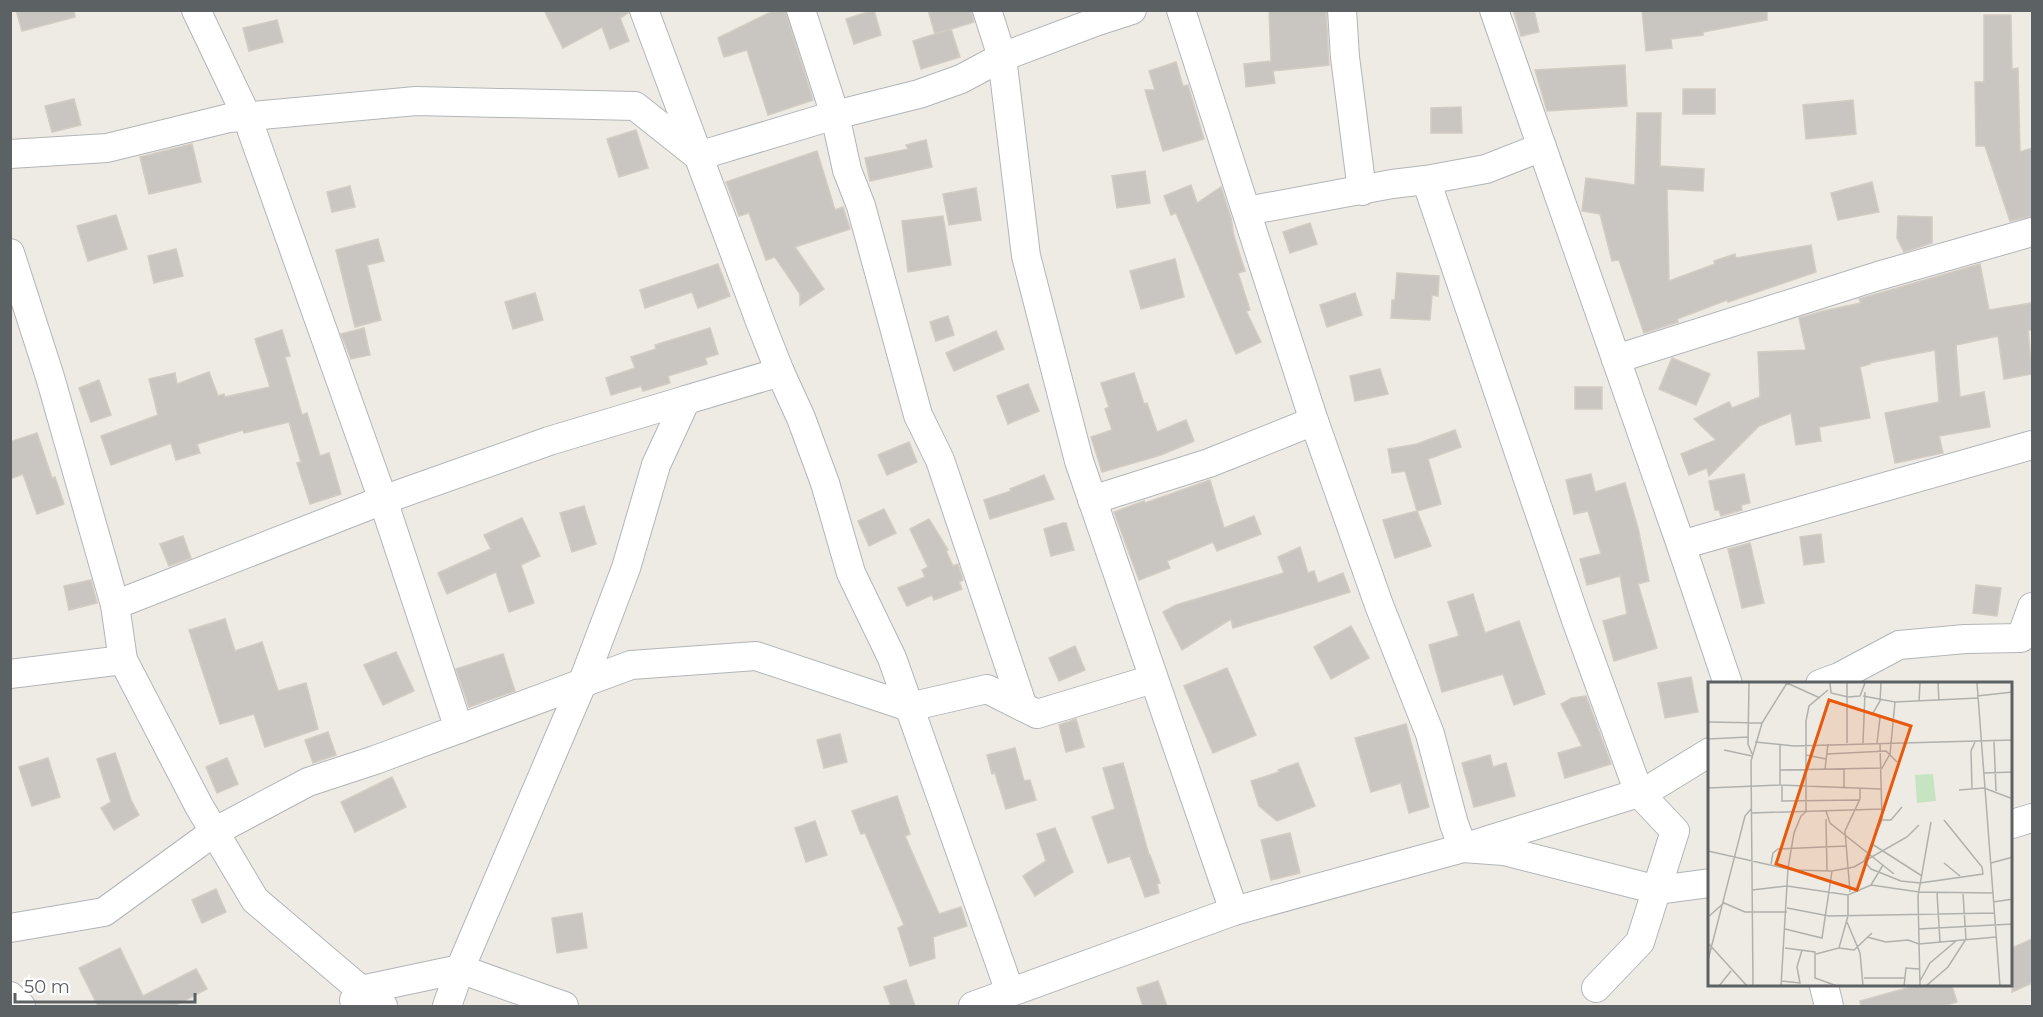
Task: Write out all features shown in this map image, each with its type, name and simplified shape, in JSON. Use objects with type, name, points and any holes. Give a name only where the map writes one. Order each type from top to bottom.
[{"type":"street","points":[[196,10],[247,117],[383,500],[459,729]]},
{"type":"street","points":[[644,10],[780,372],[801,418],[825,483],[851,573],[892,658],[1010,992]]},
{"type":"street","points":[[801,10],[835,115],[847,170],[861,206],[918,415],[940,460],[1023,707]]},
{"type":"street","points":[[987,10],[1002,57],[1026,256],[1079,461],[1234,911]]},
{"type":"street","points":[[698,156],[835,115],[920,94],[961,78],[1002,57],[1132,10]]},
{"type":"street","points":[[1181,10],[1314,421],[1379,605],[1430,735],[1454,824],[1463,848]]},
{"type":"street","points":[[1342,10],[1345,57],[1362,191]]},
{"type":"street","points":[[1494,10],[1727,682]]},
{"type":"street","points":[[10,154],[107,148],[229,118],[416,101],[635,106],[698,156]]},
{"type":"street","points":[[1246,211],[1486,169],[1542,147]]},
{"type":"street","points":[[1426,180],[1576,620],[1639,793],[1675,831],[1640,942],[1596,988]]},
{"type":"street","points":[[1616,359],[1878,276],[2032,232]]},
{"type":"street","points":[[10,253],[50,378],[115,605],[123,660],[199,806],[255,900],[364,1001],[460,969],[564,1006]]},
{"type":"street","points":[[115,605],[383,500],[549,441],[780,372]]},
{"type":"street","points":[[447,1006],[460,969],[582,684],[626,568],[656,465],[686,400]]},
{"type":"street","points":[[1092,500],[1209,463],[1314,421]]},
{"type":"street","points":[[1681,545],[2032,445]]},
{"type":"street","points":[[1825,682],[1899,645],[1965,639],[2021,638],[2032,607]]},
{"type":"street","points":[[10,928],[104,912],[214,832],[308,782],[375,760],[631,665],[756,656],[909,707],[987,689],[1037,714],[1153,679]]},
{"type":"street","points":[[10,674],[123,660]]},
{"type":"street","points":[[973,1006],[1234,911],[1463,848],[1648,790],[1708,753]]},
{"type":"street","points":[[2013,824],[2032,818]]},
{"type":"street","points":[[1463,848],[1504,851],[1658,890],[1708,883]]},
{"type":"street","points":[[1824,987],[1829,1006]]},
{"type":"street","points":[[10,996],[21,1006]]},
{"type":"building","points":[[16,10],[74,10],[75,17],[22,31]]},
{"type":"building","points":[[544,10],[628,10],[628,13],[620,18],[629,41],[610,49],[602,27],[563,48]]},
{"type":"building","points":[[775,10],[785,10],[813,100],[768,115],[747,50],[724,57],[718,38]]},
{"type":"building","points":[[874,10],[881,35],[854,44],[846,19]]},
{"type":"building","points":[[928,10],[971,10],[974,22],[935,34]]},
{"type":"building","points":[[1269,10],[1326,10],[1329,65],[1273,71],[1275,83],[1246,87],[1244,64],[1271,61]]},
{"type":"building","points":[[1513,10],[1534,10],[1539,32],[1521,36]]},
{"type":"building","points":[[1642,10],[1767,10],[1767,20],[1703,32],[1703,35],[1671,39],[1672,48],[1646,51]]},
{"type":"building","points":[[1984,15],[2011,15],[2012,69],[2018,68],[2020,152],[2032,148],[2032,216],[2010,221],[1985,146],[1976,146],[1975,82],[1984,82]]},
{"type":"building","points":[[277,20],[283,42],[249,51],[243,28]]},
{"type":"building","points":[[951,29],[960,57],[921,69],[913,41]]},
{"type":"building","points":[[1176,62],[1183,86],[1188,85],[1204,139],[1163,151],[1145,90],[1155,90],[1149,71]]},
{"type":"building","points":[[1625,65],[1627,106],[1547,111],[1535,70]]},
{"type":"building","points":[[1683,89],[1715,89],[1715,114],[1683,114]]},
{"type":"building","points":[[74,99],[81,125],[52,132],[45,106]]},
{"type":"building","points":[[1853,100],[1856,134],[1806,139],[1803,105]]},
{"type":"building","points":[[1461,107],[1462,133],[1431,133],[1431,108]]},
{"type":"building","points":[[1637,113],[1661,113],[1660,166],[1704,169],[1703,191],[1667,189],[1669,281],[1735,254],[1736,258],[1811,245],[1816,272],[1728,302],[1727,300],[1677,319],[1678,322],[1644,333],[1619,260],[1612,261],[1600,214],[1582,211],[1586,178],[1635,185]]},
{"type":"building","points":[[636,130],[648,168],[619,177],[607,139]]},
{"type":"building","points":[[926,140],[932,167],[870,181],[865,158],[908,149],[906,145]]},
{"type":"building","points":[[192,144],[201,182],[149,194],[140,157]]},
{"type":"building","points":[[817,151],[835,210],[843,207],[850,229],[795,247],[824,289],[800,305],[800,294],[775,257],[766,260],[749,213],[739,216],[726,182]]},
{"type":"building","points":[[1145,171],[1150,203],[1117,208],[1112,176]]},
{"type":"building","points":[[1872,182],[1879,212],[1838,220],[1831,193]]},
{"type":"building","points":[[1191,185],[1197,203],[1221,187],[1231,218],[1245,271],[1238,273],[1250,310],[1246,311],[1261,342],[1236,354],[1176,213],[1171,215],[1164,196]]},
{"type":"building","points":[[350,186],[355,207],[332,212],[327,192]]},
{"type":"building","points":[[976,188],[981,220],[949,225],[943,194]]},
{"type":"building","points":[[116,215],[127,249],[88,261],[77,226]]},
{"type":"building","points":[[943,216],[951,265],[908,272],[902,221]]},
{"type":"building","points":[[1898,216],[1932,217],[1932,243],[1904,252],[1897,238]]},
{"type":"building","points":[[1310,223],[1317,244],[1290,253],[1283,232]]},
{"type":"building","points":[[378,239],[384,261],[367,265],[381,320],[355,327],[336,250]]},
{"type":"building","points":[[176,249],[183,276],[154,283],[148,256]]},
{"type":"building","points":[[1175,259],[1184,297],[1141,309],[1130,271]]},
{"type":"building","points":[[718,264],[730,296],[698,308],[692,292],[645,308],[640,290]]},
{"type":"building","points":[[1980,264],[1989,310],[2032,303],[2032,330],[2028,330],[2032,374],[2004,379],[1998,336],[1956,345],[1960,397],[1984,392],[1990,427],[1939,436],[1943,453],[1895,463],[1885,413],[1939,402],[1935,350],[1869,363],[1860,367],[1870,418],[1819,427],[1821,441],[1796,445],[1791,413],[1759,426],[1709,476],[1707,468],[1689,475],[1681,454],[1716,440],[1694,419],[1729,402],[1732,408],[1760,397],[1758,352],[1806,350],[1799,318],[1861,303],[1859,299]]},
{"type":"building","points":[[1397,273],[1439,276],[1438,296],[1432,295],[1430,320],[1391,318]]},
{"type":"building","points":[[535,293],[543,320],[513,329],[505,302]]},
{"type":"building","points":[[1355,293],[1362,315],[1327,327],[1320,305]]},
{"type":"building","points":[[948,316],[954,335],[936,341],[930,322]]},
{"type":"building","points":[[364,328],[370,355],[351,359],[341,334]]},
{"type":"building","points":[[710,328],[718,354],[705,358],[707,364],[668,376],[670,383],[643,391],[641,386],[611,395],[606,378],[635,368],[631,357],[656,349],[655,345]]},
{"type":"building","points":[[282,330],[290,356],[285,357],[302,415],[307,413],[320,456],[329,453],[341,494],[310,504],[297,463],[301,462],[289,422],[244,433],[243,430],[197,444],[200,453],[176,460],[171,443],[111,465],[101,436],[158,415],[149,379],[175,373],[177,384],[209,372],[218,396],[224,394],[225,397],[270,387],[255,339]]},
{"type":"building","points":[[996,331],[1004,349],[954,371],[946,353]]},
{"type":"building","points":[[1672,358],[1710,374],[1696,405],[1659,389]]},
{"type":"building","points":[[1380,369],[1388,394],[1355,401],[1350,376]]},
{"type":"building","points":[[1134,373],[1144,404],[1147,403],[1157,432],[1186,420],[1194,441],[1161,455],[1102,472],[1091,437],[1112,430],[1105,409],[1109,407],[1101,383]]},
{"type":"building","points":[[99,380],[111,415],[91,422],[79,388]]},
{"type":"building","points":[[1028,384],[1039,411],[1008,424],[997,396]]},
{"type":"building","points":[[1575,387],[1602,387],[1602,409],[1575,409]]},
{"type":"building","points":[[1455,430],[1461,447],[1428,459],[1441,504],[1417,511],[1405,471],[1392,473],[1388,449],[1417,444]]},
{"type":"building","points":[[37,433],[52,478],[55,477],[64,504],[37,514],[23,474],[10,479],[10,442]]},
{"type":"building","points":[[909,442],[917,462],[887,475],[878,455]]},
{"type":"building","points":[[1591,474],[1595,492],[1625,483],[1638,528],[1649,581],[1638,584],[1657,648],[1614,661],[1603,621],[1627,614],[1620,576],[1587,585],[1580,559],[1601,554],[1588,511],[1574,514],[1566,480]]},
{"type":"building","points":[[1744,474],[1750,503],[1741,505],[1742,510],[1721,516],[1719,510],[1715,510],[1709,481]]},
{"type":"building","points":[[1044,475],[1054,499],[990,519],[984,500],[1011,491],[1010,489]]},
{"type":"building","points":[[1210,480],[1224,528],[1254,516],[1261,534],[1217,551],[1213,542],[1167,561],[1170,568],[1139,580],[1114,512]]},
{"type":"building","points":[[584,506],[596,544],[572,552],[560,513]]},
{"type":"building","points":[[884,509],[896,533],[869,546],[858,521]]},
{"type":"building","points":[[1417,511],[1431,546],[1395,558],[1383,520]]},
{"type":"building","points":[[522,518],[540,556],[521,565],[534,603],[509,612],[496,572],[447,594],[438,573],[491,549],[484,535]]},
{"type":"building","points":[[929,519],[948,550],[946,551],[953,566],[958,564],[963,580],[959,582],[962,589],[934,600],[932,595],[907,606],[898,588],[925,577],[922,570],[928,567],[910,529]]},
{"type":"building","points":[[1066,523],[1074,550],[1051,556],[1044,529]]},
{"type":"building","points":[[1821,534],[1824,562],[1804,565],[1800,537]]},
{"type":"building","points":[[183,536],[191,558],[169,566],[160,544]]},
{"type":"building","points":[[1750,543],[1764,603],[1742,608],[1728,549]]},
{"type":"building","points":[[1300,547],[1308,573],[1314,571],[1318,583],[1343,573],[1350,592],[1233,628],[1231,619],[1182,650],[1163,612],[1176,605],[1284,573],[1278,557]]},
{"type":"building","points":[[91,580],[97,603],[69,610],[64,586]]},
{"type":"building","points":[[1976,585],[2001,588],[1997,616],[1973,613]]},
{"type":"building","points":[[1473,594],[1485,633],[1519,621],[1545,694],[1514,705],[1503,674],[1442,692],[1429,645],[1459,636],[1448,602]]},
{"type":"building","points":[[225,619],[235,651],[262,642],[278,691],[306,683],[318,729],[265,747],[254,714],[220,724],[189,630]]},
{"type":"building","points":[[1351,626],[1369,658],[1331,679],[1314,647]]},
{"type":"building","points":[[1075,646],[1085,670],[1059,681],[1049,658]]},
{"type":"building","points":[[396,652],[414,691],[383,705],[364,665]]},
{"type":"building","points":[[503,654],[515,691],[469,707],[456,669]]},
{"type":"building","points":[[1227,668],[1256,735],[1213,753],[1184,686]]},
{"type":"building","points":[[1691,677],[1698,712],[1665,718],[1658,683]]},
{"type":"building","points":[[1586,696],[1611,764],[1565,778],[1558,753],[1582,746],[1561,704],[1572,698]]},
{"type":"building","points":[[1076,719],[1084,747],[1066,752],[1059,725]]},
{"type":"building","points":[[1406,724],[1429,807],[1409,813],[1401,783],[1371,792],[1355,738]]},
{"type":"building","points":[[328,732],[336,755],[313,763],[305,740]]},
{"type":"building","points":[[840,734],[847,762],[824,768],[817,740]]},
{"type":"building","points":[[1015,748],[1024,781],[1030,780],[1036,800],[1006,809],[987,755]]},
{"type":"building","points":[[115,753],[131,800],[139,815],[114,830],[101,808],[111,802],[97,759]]},
{"type":"building","points":[[1490,755],[1493,767],[1506,763],[1515,796],[1474,807],[1462,763]]},
{"type":"building","points":[[48,758],[60,797],[32,806],[19,767]]},
{"type":"building","points":[[227,758],[238,784],[217,793],[206,767]]},
{"type":"building","points":[[1123,763],[1149,855],[1160,883],[1157,884],[1159,893],[1145,897],[1130,856],[1108,863],[1092,817],[1115,809],[1103,768]]},
{"type":"building","points":[[1298,763],[1315,806],[1277,821],[1259,806],[1251,781]]},
{"type":"building","points":[[392,777],[406,807],[355,832],[341,802]]},
{"type":"building","points":[[897,796],[910,834],[905,836],[939,914],[961,907],[967,926],[933,937],[935,958],[910,966],[898,928],[904,925],[865,833],[861,834],[852,811]]},
{"type":"building","points":[[815,821],[827,855],[806,862],[795,828]]},
{"type":"building","points":[[1055,828],[1073,872],[1035,896],[1023,876],[1046,861],[1037,834]]},
{"type":"building","points":[[1290,833],[1300,873],[1271,880],[1261,840]]},
{"type":"building","points":[[216,889],[226,912],[202,923],[192,900]]},
{"type":"building","points":[[582,913],[587,948],[557,953],[552,918]]},
{"type":"building","points":[[2032,939],[2032,983],[2012,992],[2013,987],[2013,948]]},
{"type":"building","points":[[120,948],[143,996],[196,969],[207,989],[174,1006],[98,1006],[79,968]]},
{"type":"building","points":[[906,980],[915,1006],[891,1006],[884,987]]},
{"type":"building","points":[[1158,981],[1167,1006],[1143,1006],[1137,988]]},
{"type":"building","points":[[1910,987],[1952,987],[1957,1002],[1943,1006],[1861,1006],[1860,1001]]}]
